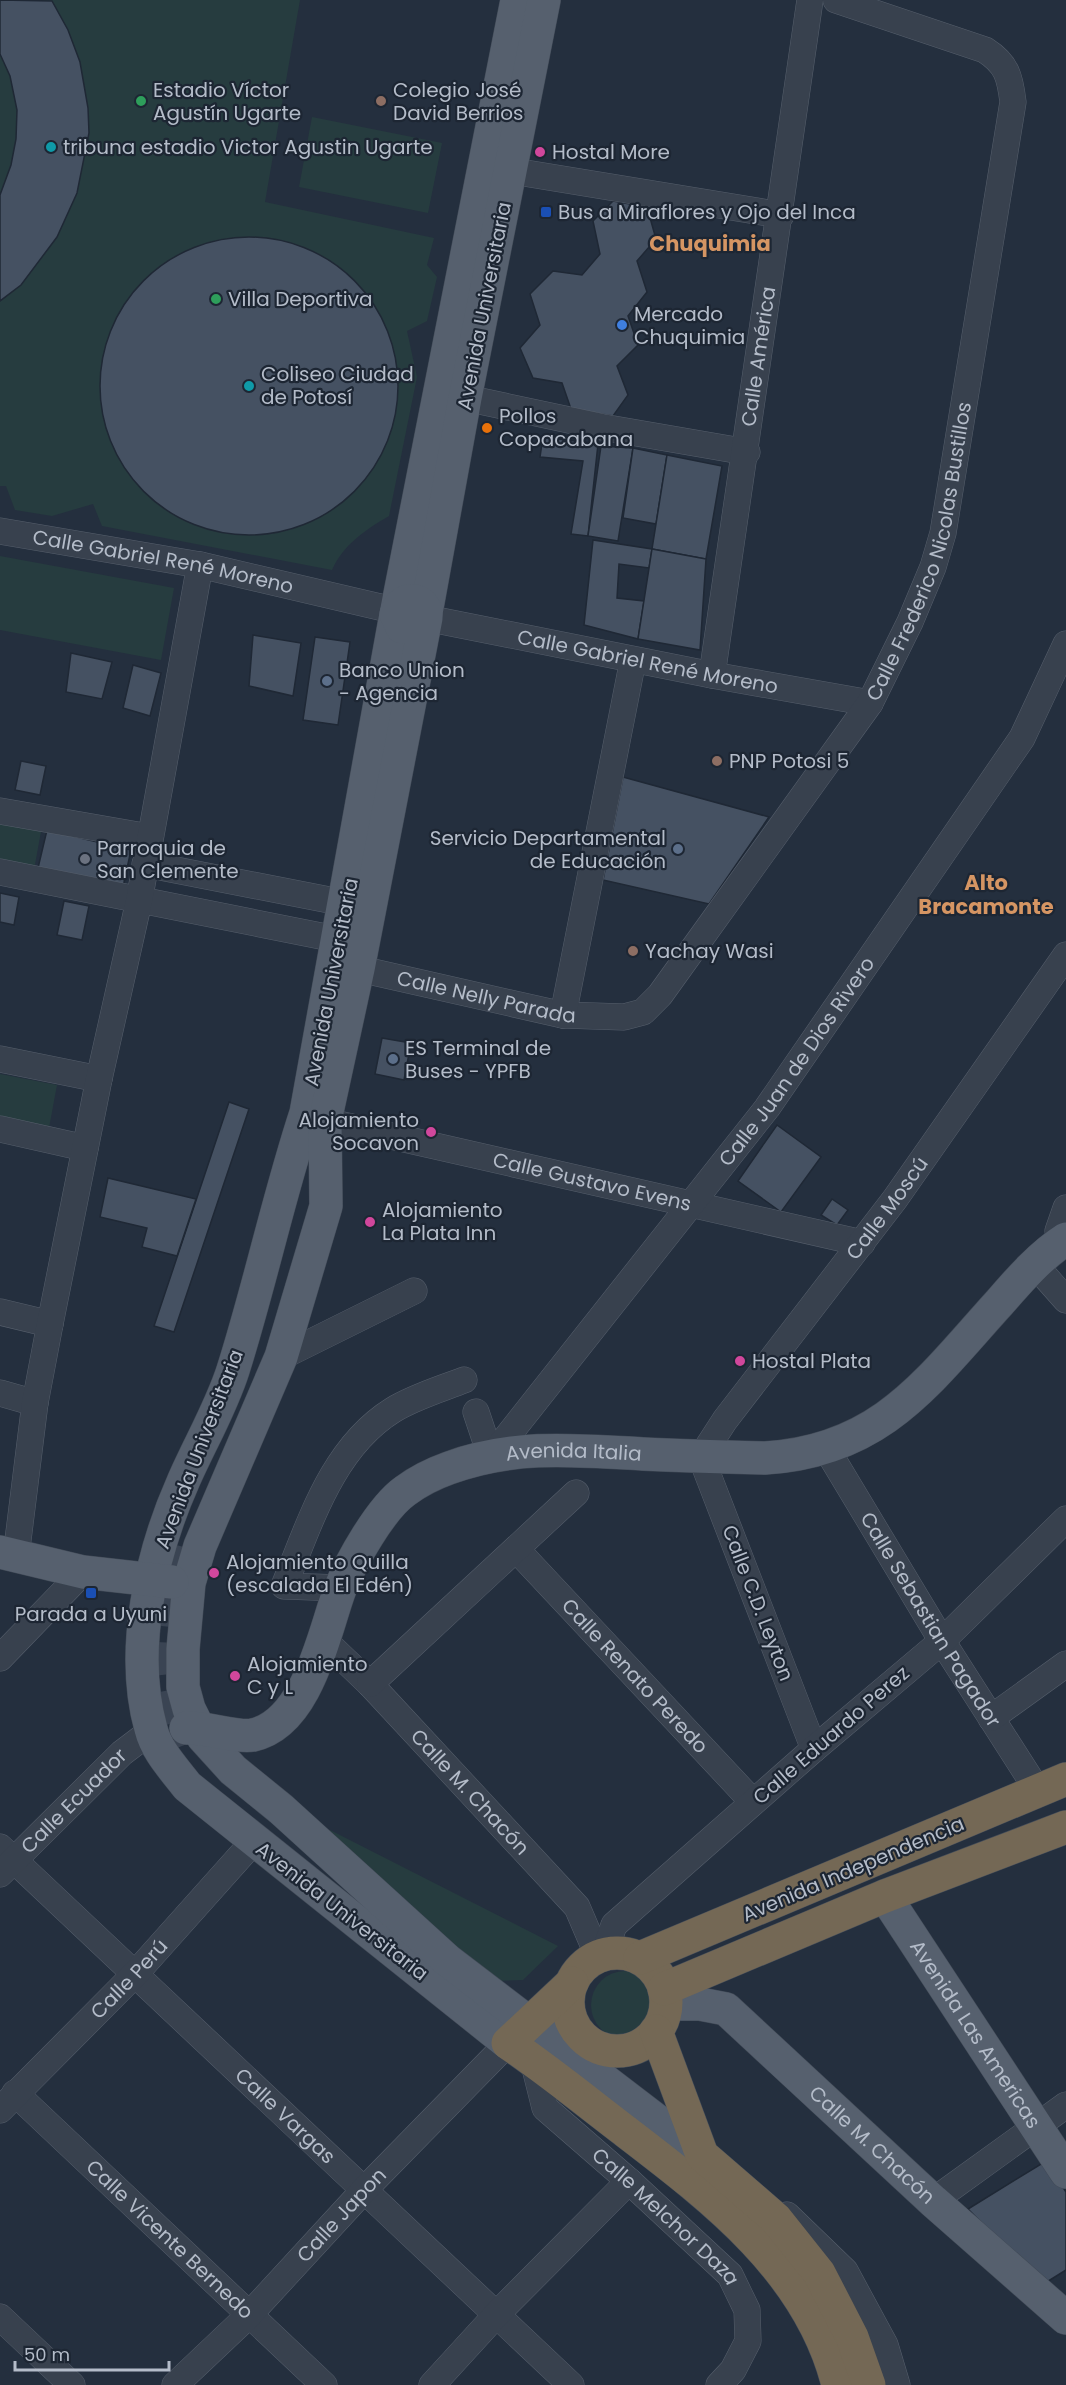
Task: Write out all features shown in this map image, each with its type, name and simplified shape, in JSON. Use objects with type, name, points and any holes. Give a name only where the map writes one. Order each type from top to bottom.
[{"type":"highway","name":"Avenida Independencia","points":[[640,1958],[1052,1785]]},
{"type":"highway","name":"Avenida Independencia","points":[[662,2008],[885,1896],[1066,1827]]},
{"type":"highway","points":[[532,2043],[585,1964],[601,1955],[627,1954],[640,1958],[655,1972],[662,2008],[702,2155]]},
{"type":"highway","points":[[572,1983],[568,2006],[572,2020],[579,2033],[603,2049],[633,2049],[646,2042],[662,2008]]},
{"type":"highway","name":"Avenida Universitaria","points":[[532,2043],[684,2176],[772,2260],[804,2302],[831,2356],[838,2385]]},
{"type":"highway","name":"Avenida Universitaria","points":[[702,2155],[776,2219],[819,2273],[852,2337],[869,2385]]},
{"type":"main road","name":"Avenida Universitaria","points":[[499,169],[517,0]]},
{"type":"main road","name":"Avenida Universitaria","points":[[544,0],[499,169],[453,395],[358,906],[316,1117],[283,1183],[232,1372],[181,1485],[150,1580],[141,1668],[151,1731],[167,1760],[187,1786],[253,1842],[404,1958],[702,2155]]},
{"type":"main road","name":"Avenida Universitaria","points":[[316,1117],[326,1206],[281,1357],[200,1546],[189,1583],[183,1649],[183,1687],[189,1709],[190,1736],[203,1737],[233,1770],[281,1809],[447,1960],[532,2043]]},
{"type":"main road","points":[[180,1546],[256,1368],[303,1187],[316,1117]]},
{"type":"main road","name":"Avenida Italia","points":[[252,1735],[275,1724],[296,1702],[326,1642],[341,1588],[370,1530],[404,1491],[448,1468],[491,1457],[543,1448],[701,1457],[791,1456],[826,1448],[866,1432],[895,1413],[920,1390],[1026,1273],[1063,1241]]},
{"type":"main road","points":[[8,1554],[83,1572],[189,1583]]},
{"type":"main road","points":[[151,1731],[190,1736],[252,1735]]},
{"type":"main road","points":[[233,1770],[235,1754],[252,1735]]},
{"type":"main road","points":[[190,1736],[333,1881],[404,1958]]},
{"type":"main road","points":[[333,1881],[447,1960]]},
{"type":"main road","name":"Avenida Las Americas","points":[[885,1896],[1066,2172]]},
{"type":"main road","name":"Calle M. Chacón","points":[[662,2008],[700,2004],[726,2009],[933,2201],[1066,2318]]},
{"type":"main road","points":[[532,2043],[603,2049]]},
{"type":"street","name":"Calle América","points":[[712,675],[747,452],[810,0]]},
{"type":"street","name":"Calle Frederico Nicolas Bustillos","points":[[642,1012],[660,995],[870,703],[914,613],[933,567],[943,533],[1013,102],[1010,74],[1000,59],[968,43],[836,0]]},
{"type":"street","points":[[499,169],[781,215]]},
{"type":"street","points":[[453,395],[602,427],[747,452]]},
{"type":"street","name":"Calle Gabriel René Moreno","points":[[0,531],[200,565],[411,615],[633,660],[870,703]]},
{"type":"street","points":[[8,1554],[85,1148],[139,901],[200,565]]},
{"type":"street","name":"Calle Juan de Dios Rivero","points":[[491,1457],[767,1108],[1022,738],[1066,644]]},
{"type":"street","points":[[563,1015],[633,660]]},
{"type":"street","points":[[0,811],[149,837]]},
{"type":"street","points":[[145,864],[358,906]]},
{"type":"street","name":"Calle Nelly Parada","points":[[0,872],[139,901],[348,954],[563,1015],[624,1017],[642,1012]]},
{"type":"street","name":"Calle Moscú","points":[[701,1457],[725,1420],[862,1243],[1066,955]]},
{"type":"street","points":[[0,1059],[99,1079]]},
{"type":"street","name":"Calle Gustavo Evens","points":[[316,1117],[862,1243]]},
{"type":"street","points":[[0,1130],[85,1148]]},
{"type":"street","points":[[1063,1241],[1058,1231],[1066,1208]]},
{"type":"street","points":[[1026,1273],[1066,1300]]},
{"type":"street","points":[[281,1357],[414,1291]]},
{"type":"street","points":[[0,1312],[50,1324]]},
{"type":"street","points":[[341,1588],[284,1586],[321,1497],[339,1464],[361,1437],[393,1410],[464,1380]]},
{"type":"street","points":[[0,1393],[35,1403]]},
{"type":"street","points":[[476,1412],[491,1457]]},
{"type":"street","name":"Calle Sebastian Pagador","points":[[826,1448],[991,1718],[1052,1785]]},
{"type":"street","name":"Calle C.D. Leyton","points":[[701,1457],[814,1749]]},
{"type":"street","points":[[370,1684],[576,1493]]},
{"type":"street","name":"Calle Eduardo Perez","points":[[601,1955],[614,1925],[814,1749],[942,1641],[1066,1519]]},
{"type":"street","name":"Calle Renato Peredo","points":[[516,1549],[753,1802]]},
{"type":"street","points":[[0,1658],[83,1572]]},
{"type":"street","name":"Calle M. Chacón","points":[[326,1642],[370,1684],[578,1907],[601,1955]]},
{"type":"street","points":[[991,1718],[1066,1664]]},
{"type":"street","name":"Calle Ecuador","points":[[4,1860],[122,1753],[151,1731]]},
{"type":"street","name":"Calle Perú","points":[[8,2102],[136,1973],[253,1842]]},
{"type":"street","name":"Calle Vargas","points":[[4,1860],[136,1973],[571,2385]]},
{"type":"street","name":"Calle Melchor Daza","points":[[532,2043],[544,2108],[629,2181],[730,2275],[747,2310],[748,2341],[733,2370],[719,2385]]},
{"type":"street","name":"Calle Japon","points":[[175,2385],[249,2315],[365,2189],[532,2043]]},
{"type":"street","name":"Calle Vicente Bernedo","points":[[8,2102],[249,2315],[324,2385]]},
{"type":"street","points":[[933,2201],[1035,2125],[1066,2105]]},
{"type":"street","points":[[432,2385],[497,2314],[629,2181]]},
{"type":"street","points":[[741,2189],[791,2217],[845,2271],[885,2345],[897,2385]]},
{"type":"street","points":[[3,2326],[72,2385]]},
{"type":"green space","name":"Villa Deportiva","points":[[0,0],[300,0],[265,202],[434,238],[427,265],[437,277],[427,321],[407,331],[417,377],[389,516],[356,539],[342,553],[332,570],[102,526],[93,504],[52,516],[15,510],[6,486],[0,486]]},
{"type":"green space","points":[[312,117],[442,143],[428,213],[299,187]]},
{"type":"green space","points":[[0,556],[174,588],[161,660],[0,630]]},
{"type":"green space","points":[[0,818],[42,826],[34,870],[0,863]]},
{"type":"green space","points":[[0,1074],[57,1085],[49,1128],[0,1119]]},
{"type":"green space","points":[[330,1830],[558,1946],[523,1980],[494,1981],[322,1838]]},
{"type":"green space","points":[[625,1971],[638,1974],[649,1981],[656,1992],[659,2005],[656,2018],[649,2029],[638,2036],[625,2039],[612,2036],[601,2029],[594,2018],[591,2005],[594,1992],[601,1981],[612,1974]]},
{"type":"building","name":"tribuna estadio Victor Agustin Ugarte","points":[[0,0],[52,1],[68,30],[80,62],[88,108],[89,133],[77,193],[57,237],[21,285],[0,301],[0,195],[11,165],[16,139],[17,110],[10,76],[0,54]]},
{"type":"building","points":[[613,201],[647,207],[656,239],[637,261],[647,292],[628,316],[638,345],[617,366],[628,395],[613,416],[571,409],[562,383],[533,378],[520,348],[540,325],[530,294],[553,271],[582,275],[600,254],[593,221]]},
{"type":"building","name":"Coliseo Ciudad de Potosí","points":[[249,237],[278,240],[306,249],[332,262],[354,281],[373,303],[386,329],[395,357],[398,386],[395,415],[386,443],[373,469],[354,491],[332,510],[306,523],[278,532],[249,535],[220,532],[192,523],[166,510],[144,491],[125,469],[112,443],[103,415],[100,386],[103,357],[112,329],[125,303],[144,281],[166,262],[192,249],[220,240]]},
{"type":"building","points":[[543,437],[598,444],[588,536],[571,534],[583,461],[540,457]]},
{"type":"building","points":[[601,446],[633,448],[618,541],[588,536]]},
{"type":"building","points":[[633,448],[667,455],[656,524],[623,518]]},
{"type":"building","points":[[667,455],[722,466],[706,559],[652,549]]},
{"type":"building","points":[[593,540],[652,549],[649,568],[619,564],[617,598],[644,601],[638,639],[584,625]]},
{"type":"building","points":[[652,549],[706,559],[700,650],[638,639]]},
{"type":"building","points":[[253,635],[301,643],[293,696],[249,686]]},
{"type":"building","name":"Banco Union - Agencia","points":[[315,637],[350,642],[338,725],[303,720]]},
{"type":"building","points":[[71,653],[112,662],[102,699],[66,692]]},
{"type":"building","points":[[133,665],[161,673],[150,716],[123,708]]},
{"type":"building","points":[[21,761],[46,766],[40,795],[15,790]]},
{"type":"building","name":"Servicio Departamental de Educación","points":[[623,777],[769,817],[709,904],[603,880]]},
{"type":"building","name":"Parroquia de San Clemente","points":[[47,830],[131,850],[123,887],[38,868]]},
{"type":"building","points":[[0,893],[19,897],[14,925],[0,922]]},
{"type":"building","points":[[64,901],[89,906],[82,940],[57,935]]},
{"type":"building","name":"ES Terminal de Buses - YPFB","points":[[382,1038],[411,1043],[404,1080],[375,1074]]},
{"type":"building","points":[[229,1102],[249,1109],[174,1332],[154,1326]]},
{"type":"building","points":[[777,1125],[821,1157],[781,1212],[738,1181]]},
{"type":"building","points":[[108,1178],[196,1199],[177,1256],[142,1247],[147,1228],[100,1217]]},
{"type":"building","points":[[832,1199],[848,1210],[837,1225],[821,1215]]},
{"type":"building","points":[[1046,2161],[1066,2192],[1066,2270],[1042,2285],[968,2209]]},
{"type":"tunnel","points":[[180,1546],[163,1624],[162,1669],[172,1718],[182,1746]]},
{"type":"place","name":"Estadio Víctor Agustín Ugarte","points":[[141,101]]},
{"type":"place","name":"Colegio José David Berrios","points":[[381,101]]},
{"type":"place","name":"tribuna estadio Victor Agustin Ugarte","points":[[51,147]]},
{"type":"place","name":"Hostal More","points":[[540,152]]},
{"type":"place","name":"Bus a Miraflores y Ojo del Inca","points":[[546,212]]},
{"type":"place","name":"Villa Deportiva","points":[[216,299]]},
{"type":"place","name":"Mercado Chuquimia","points":[[622,325]]},
{"type":"place","name":"Coliseo Ciudad de Potosí","points":[[249,386]]},
{"type":"place","name":"Pollos Copacabana","points":[[487,428]]},
{"type":"place","name":"Banco Union - Agencia","points":[[327,681]]},
{"type":"place","name":"PNP Potosi 5","points":[[717,761]]},
{"type":"place","name":"Servicio Departamental de Educación","points":[[678,849]]},
{"type":"place","name":"Parroquia de San Clemente","points":[[85,859]]},
{"type":"place","name":"Yachay Wasi","points":[[633,951]]},
{"type":"place","name":"ES Terminal de Buses - YPFB","points":[[393,1059]]},
{"type":"place","name":"Alojamiento Socavon","points":[[431,1132]]},
{"type":"place","name":"Alojamiento La Plata Inn","points":[[370,1222]]},
{"type":"place","name":"Hostal Plata","points":[[740,1361]]},
{"type":"place","name":"Alojamiento Quilla (escalada El Edén)","points":[[214,1573]]},
{"type":"place","name":"Parada a Uyuni","points":[[91,1593]]},
{"type":"place","name":"Alojamiento C y L","points":[[235,1676]]},
{"type":"district","name":"Chuquimia","points":[[710,244]]},
{"type":"district","name":"Alto Bracamonte","points":[[986,895]]}]
